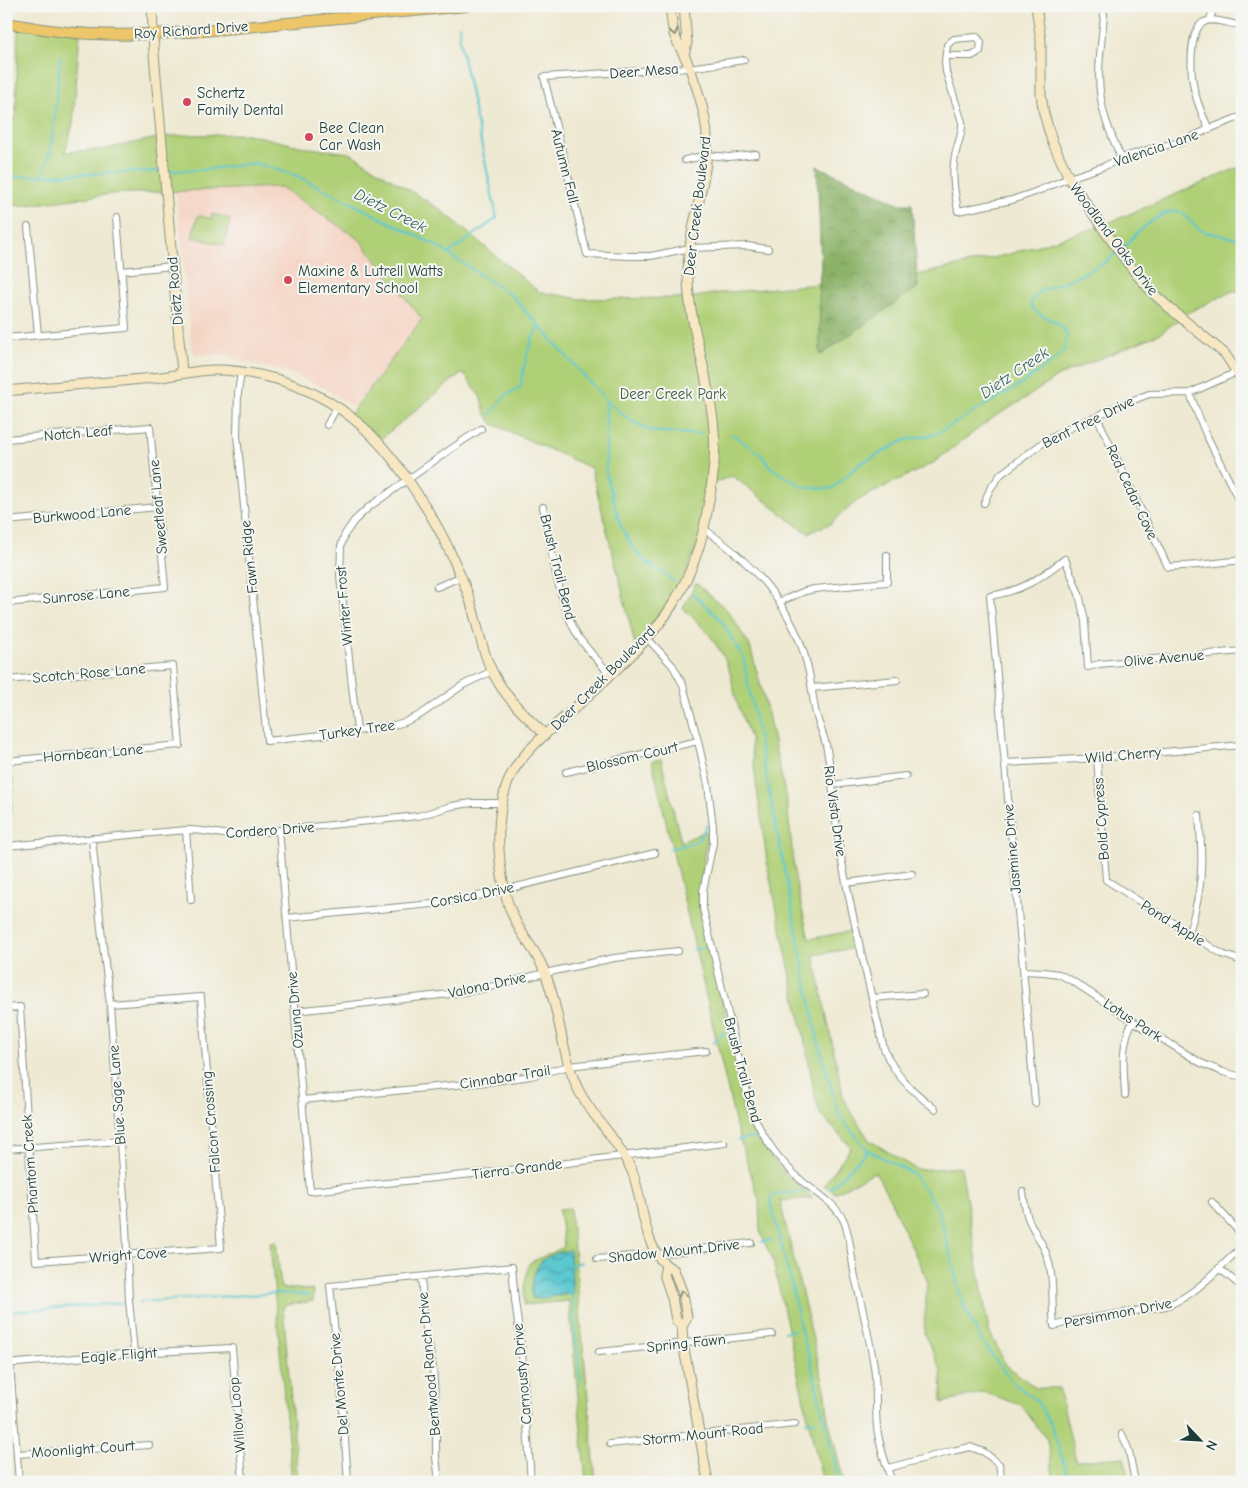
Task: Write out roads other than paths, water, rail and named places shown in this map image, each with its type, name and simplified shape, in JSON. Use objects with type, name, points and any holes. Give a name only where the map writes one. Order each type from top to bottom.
[{"type":"main road","name":"Roy Richard Drive","points":[[6,23],[69,32],[127,34],[212,30],[466,6]]},
{"type":"street","name":"Dietz Road","points":[[152,6],[154,54],[182,373]]},
{"type":"street","name":"Deer Creek Boulevard","points":[[670,6],[674,34],[689,68],[705,119],[707,155],[690,248],[688,270],[689,298],[714,432],[713,474],[704,528],[692,566],[676,599],[647,638],[545,735],[517,765],[510,778],[502,802],[499,857],[504,889],[518,926],[542,964],[550,986],[569,1066],[578,1089],[587,1105],[624,1156],[632,1172],[646,1229],[657,1254],[666,1266],[664,1274],[672,1298],[676,1320],[682,1327],[683,1343],[708,1482]]},
{"type":"street","name":"Deer Creek Boulevard","points":[[684,6],[687,43],[684,55]]},
{"type":"street","name":"Woodland Oaks Drive","points":[[1036,6],[1040,41],[1041,95],[1044,114],[1052,142],[1069,178],[1106,233],[1155,295],[1226,354],[1240,374]]},
{"type":"street","points":[[1210,20],[1214,9],[1233,6],[1242,8]]},
{"type":"street","points":[[1104,14],[1099,66],[1101,99],[1106,122],[1122,158]]},
{"type":"street","points":[[1209,129],[1202,113],[1192,77],[1192,44],[1195,31],[1200,24],[1210,20],[1242,26]]},
{"type":"street","points":[[977,37],[981,42],[980,51],[972,56],[946,56],[947,45],[954,40],[977,37]]},
{"type":"street","name":"Valencia Lane","points":[[946,56],[946,72],[963,129],[955,156],[954,170],[954,189],[958,211],[1012,200],[1122,158],[1181,142],[1242,116]]},
{"type":"street","name":"Deer Mesa","points":[[544,78],[689,68],[744,60]]},
{"type":"street","name":"Autumn Fall","points":[[544,78],[587,254],[651,256],[690,248]]},
{"type":"street","points":[[686,160],[707,155],[729,157],[756,154]]},
{"type":"street","points":[[6,338],[126,328],[117,217]]},
{"type":"street","points":[[28,227],[38,335]]},
{"type":"street","points":[[690,248],[747,246],[768,249]]},
{"type":"street","points":[[121,271],[173,266]]},
{"type":"street","points":[[6,390],[155,378],[182,373],[217,370],[265,376],[285,382],[308,391],[337,407],[376,439],[408,480],[442,533],[470,601],[492,671],[506,694],[545,735]]},
{"type":"street","name":"Fawn Ridge","points":[[241,372],[237,403],[237,435],[267,741]]},
{"type":"street","name":"Bent Tree Drive","points":[[984,503],[994,482],[1001,474],[1044,442],[1077,424],[1148,394],[1190,392],[1240,374]]},
{"type":"street","points":[[1190,392],[1205,432],[1242,508]]},
{"type":"street","points":[[327,425],[337,407]]},
{"type":"street","name":"Red Cedar Cove","points":[[1097,417],[1168,567],[1242,560]]},
{"type":"street","name":"Notch Leaf","points":[[6,439],[150,427]]},
{"type":"street","name":"Sweetleaf Lane","points":[[150,427],[166,588]]},
{"type":"street","name":"Winter Frost","points":[[356,731],[340,576],[341,546],[345,534],[361,514],[460,442],[481,429]]},
{"type":"street","name":"Burkwood Lane","points":[[6,521],[158,507]]},
{"type":"street","name":"Brush Trail Bend","points":[[543,507],[558,578],[570,621],[585,645],[610,675]]},
{"type":"street","name":"Rio Vista Drive","points":[[704,528],[746,561],[762,579],[779,602],[801,646],[812,688],[815,709],[826,745],[841,856],[884,1049],[890,1064],[901,1079],[935,1110]]},
{"type":"street","points":[[779,602],[805,591],[815,589],[887,582],[887,555]]},
{"type":"street","name":"Jasmine Drive","points":[[1035,1103],[990,596],[1007,593],[1030,584],[1065,560],[1079,594],[1084,620],[1088,667]]},
{"type":"street","points":[[436,587],[460,577]]},
{"type":"street","name":"Sunrose Lane","points":[[6,603],[166,588]]},
{"type":"street","name":"Brush Trail Bend","points":[[647,638],[674,666],[683,684],[708,785],[713,843],[703,891],[703,909],[748,1099],[761,1133],[781,1161],[805,1184],[833,1205],[844,1221],[871,1350],[879,1439],[892,1482]]},
{"type":"street","name":"Olive Avenue","points":[[1088,667],[1099,664],[1242,652]]},
{"type":"street","name":"Scotch Rose Lane","points":[[6,680],[173,666],[180,744]]},
{"type":"street","name":"Turkey Tree","points":[[267,741],[394,726],[420,715],[463,685],[492,671]]},
{"type":"street","points":[[812,688],[897,680]]},
{"type":"street","name":"Blossom Court","points":[[566,772],[698,741]]},
{"type":"street","name":"Hornbean Lane","points":[[6,760],[180,744]]},
{"type":"street","name":"Wild Cherry","points":[[1004,763],[1097,758],[1242,745]]},
{"type":"street","name":"Bold Cypress","points":[[1097,758],[1106,880]]},
{"type":"street","points":[[6,760],[10,813],[6,828]]},
{"type":"street","points":[[832,785],[906,776]]},
{"type":"street","name":"Cordero Drive","points":[[6,846],[194,829],[233,835],[418,816],[452,806],[502,802]]},
{"type":"street","points":[[1189,933],[1201,876],[1199,815]]},
{"type":"street","points":[[186,830],[191,900]]},
{"type":"street","name":"Ozuna Drive","points":[[279,830],[310,1191]]},
{"type":"street","name":"Blue Sage Lane","points":[[92,838],[110,1004],[134,1353]]},
{"type":"street","name":"Corsica Drive","points":[[287,918],[462,900],[655,852]]},
{"type":"street","points":[[847,883],[912,874]]},
{"type":"street","name":"Pond Apple","points":[[1106,880],[1222,954],[1242,962]]},
{"type":"street","name":"Valona Drive","points":[[295,1011],[482,989],[614,958],[678,951]]},
{"type":"street","name":"Lotus Park","points":[[1023,971],[1058,974],[1074,982],[1201,1063],[1242,1077]]},
{"type":"street","points":[[872,998],[923,994]]},
{"type":"street","name":"Falcon Crossing","points":[[110,1004],[201,997],[221,1248]]},
{"type":"street","name":"Phantom Creek","points":[[6,1008],[20,1007],[36,1261]]},
{"type":"street","points":[[1125,1095],[1124,1049],[1128,1031],[1133,1021]]},
{"type":"street","name":"Cinnabar Trail","points":[[302,1100],[496,1081],[531,1076],[569,1066],[706,1051]]},
{"type":"street","points":[[6,1149],[120,1141]]},
{"type":"street","name":"Tierra Grande","points":[[310,1191],[520,1169],[724,1143]]},
{"type":"street","name":"Persimmon Drive","points":[[1023,1192],[1027,1216],[1046,1252],[1049,1264],[1054,1326],[1166,1306],[1176,1302],[1188,1295],[1242,1247]]},
{"type":"street","points":[[1212,1202],[1242,1235]]},
{"type":"street","name":"Shadow Mount Drive","points":[[597,1259],[750,1243]]},
{"type":"street","name":"Wright Cove","points":[[36,1261],[221,1248]]},
{"type":"street","name":"Carnousty Drive","points":[[421,1277],[512,1267],[522,1353],[531,1482]]},
{"type":"street","points":[[1218,1268],[1242,1287]]},
{"type":"street","name":"Del Monte Drive","points":[[348,1482],[342,1398],[330,1286],[421,1277]]},
{"type":"street","name":"Bentwood Ranch Drive","points":[[421,1277],[434,1384],[439,1482]]},
{"type":"street","name":"Spring Fawn","points":[[599,1352],[772,1334]]},
{"type":"street","name":"Eagle Flight","points":[[8,1364],[134,1353],[232,1348]]},
{"type":"street","name":"Willow Loop","points":[[232,1348],[243,1482]]},
{"type":"street","points":[[8,1364],[20,1482]]},
{"type":"street","name":"Storm Mount Road","points":[[610,1444],[795,1424]]},
{"type":"street","points":[[1122,1434],[1129,1451],[1135,1482]]},
{"type":"street","name":"Moonlight Court","points":[[17,1454],[149,1445]]},
{"type":"street","points":[[888,1468],[970,1447],[984,1452],[999,1464],[1002,1482]]},
{"type":"water","points":[[570,1250],[573,1294],[533,1299],[533,1279],[541,1262],[551,1255]]},
{"type":"waterway","points":[[448,254],[497,218],[460,43],[459,26]]},
{"type":"waterway","points":[[43,175],[50,152],[60,57]]},
{"type":"waterway","name":"Dietz Creek","points":[[166,171],[202,170],[255,163],[297,176],[435,245],[511,295],[606,400],[628,419],[651,431],[701,434]]},
{"type":"waterway","name":"Dietz Creek","points":[[6,177],[162,171]]},
{"type":"waterway","name":"Dietz Creek","points":[[1122,249],[1147,225],[1164,214],[1172,212],[1182,213],[1203,231],[1242,239]]},
{"type":"waterway","name":"Dietz Creek","points":[[732,434],[760,454],[773,469],[803,487],[831,489],[860,464],[905,440],[936,434],[1020,385],[1056,359],[1065,349],[1067,333],[1058,323],[1041,315],[1032,308],[1031,302],[1040,291],[1076,277],[1106,262],[1116,253]]},
{"type":"waterway","points":[[490,415],[506,395],[520,388],[529,348],[539,325]]},
{"type":"waterway","points":[[606,402],[606,473],[620,524],[631,545],[644,560],[674,581]]},
{"type":"waterway","points":[[692,593],[721,620],[743,657],[818,1041],[839,1116],[868,1150],[913,1174],[938,1209],[963,1304],[981,1340],[1012,1382],[1037,1401],[1051,1425],[1066,1470],[1068,1482]]},
{"type":"waterway","points":[[669,849],[693,843],[699,839],[707,825]]},
{"type":"waterway","points":[[693,950],[708,947]]},
{"type":"waterway","points":[[713,1043],[727,1030]]},
{"type":"waterway","points":[[738,1140],[760,1139]]},
{"type":"waterway","points":[[830,1189],[868,1150]]},
{"type":"waterway","points":[[807,1191],[777,1194],[772,1196],[770,1201],[839,1482]]},
{"type":"waterway","points":[[762,1242],[772,1240]]},
{"type":"waterway","points":[[570,1266],[582,1262]]},
{"type":"waterway","points":[[569,1292],[572,1297],[581,1384]]},
{"type":"waterway","points":[[140,1302],[277,1293],[308,1295]]},
{"type":"waterway","points":[[6,1312],[122,1303]]},
{"type":"waterway","points":[[784,1332],[794,1330]]},
{"type":"waterway","points":[[806,1422],[817,1421]]},
{"type":"place","name":"Schertz Family Dental","points":[[187,102]]},
{"type":"place","name":"Bee Clean Car Wash","points":[[309,137]]},
{"type":"place","name":"Maxine & Lutrell Watts Elementary School","points":[[288,280]]},
{"type":"park label","name":"Deer Creek Park","points":[[673,394]]}]
